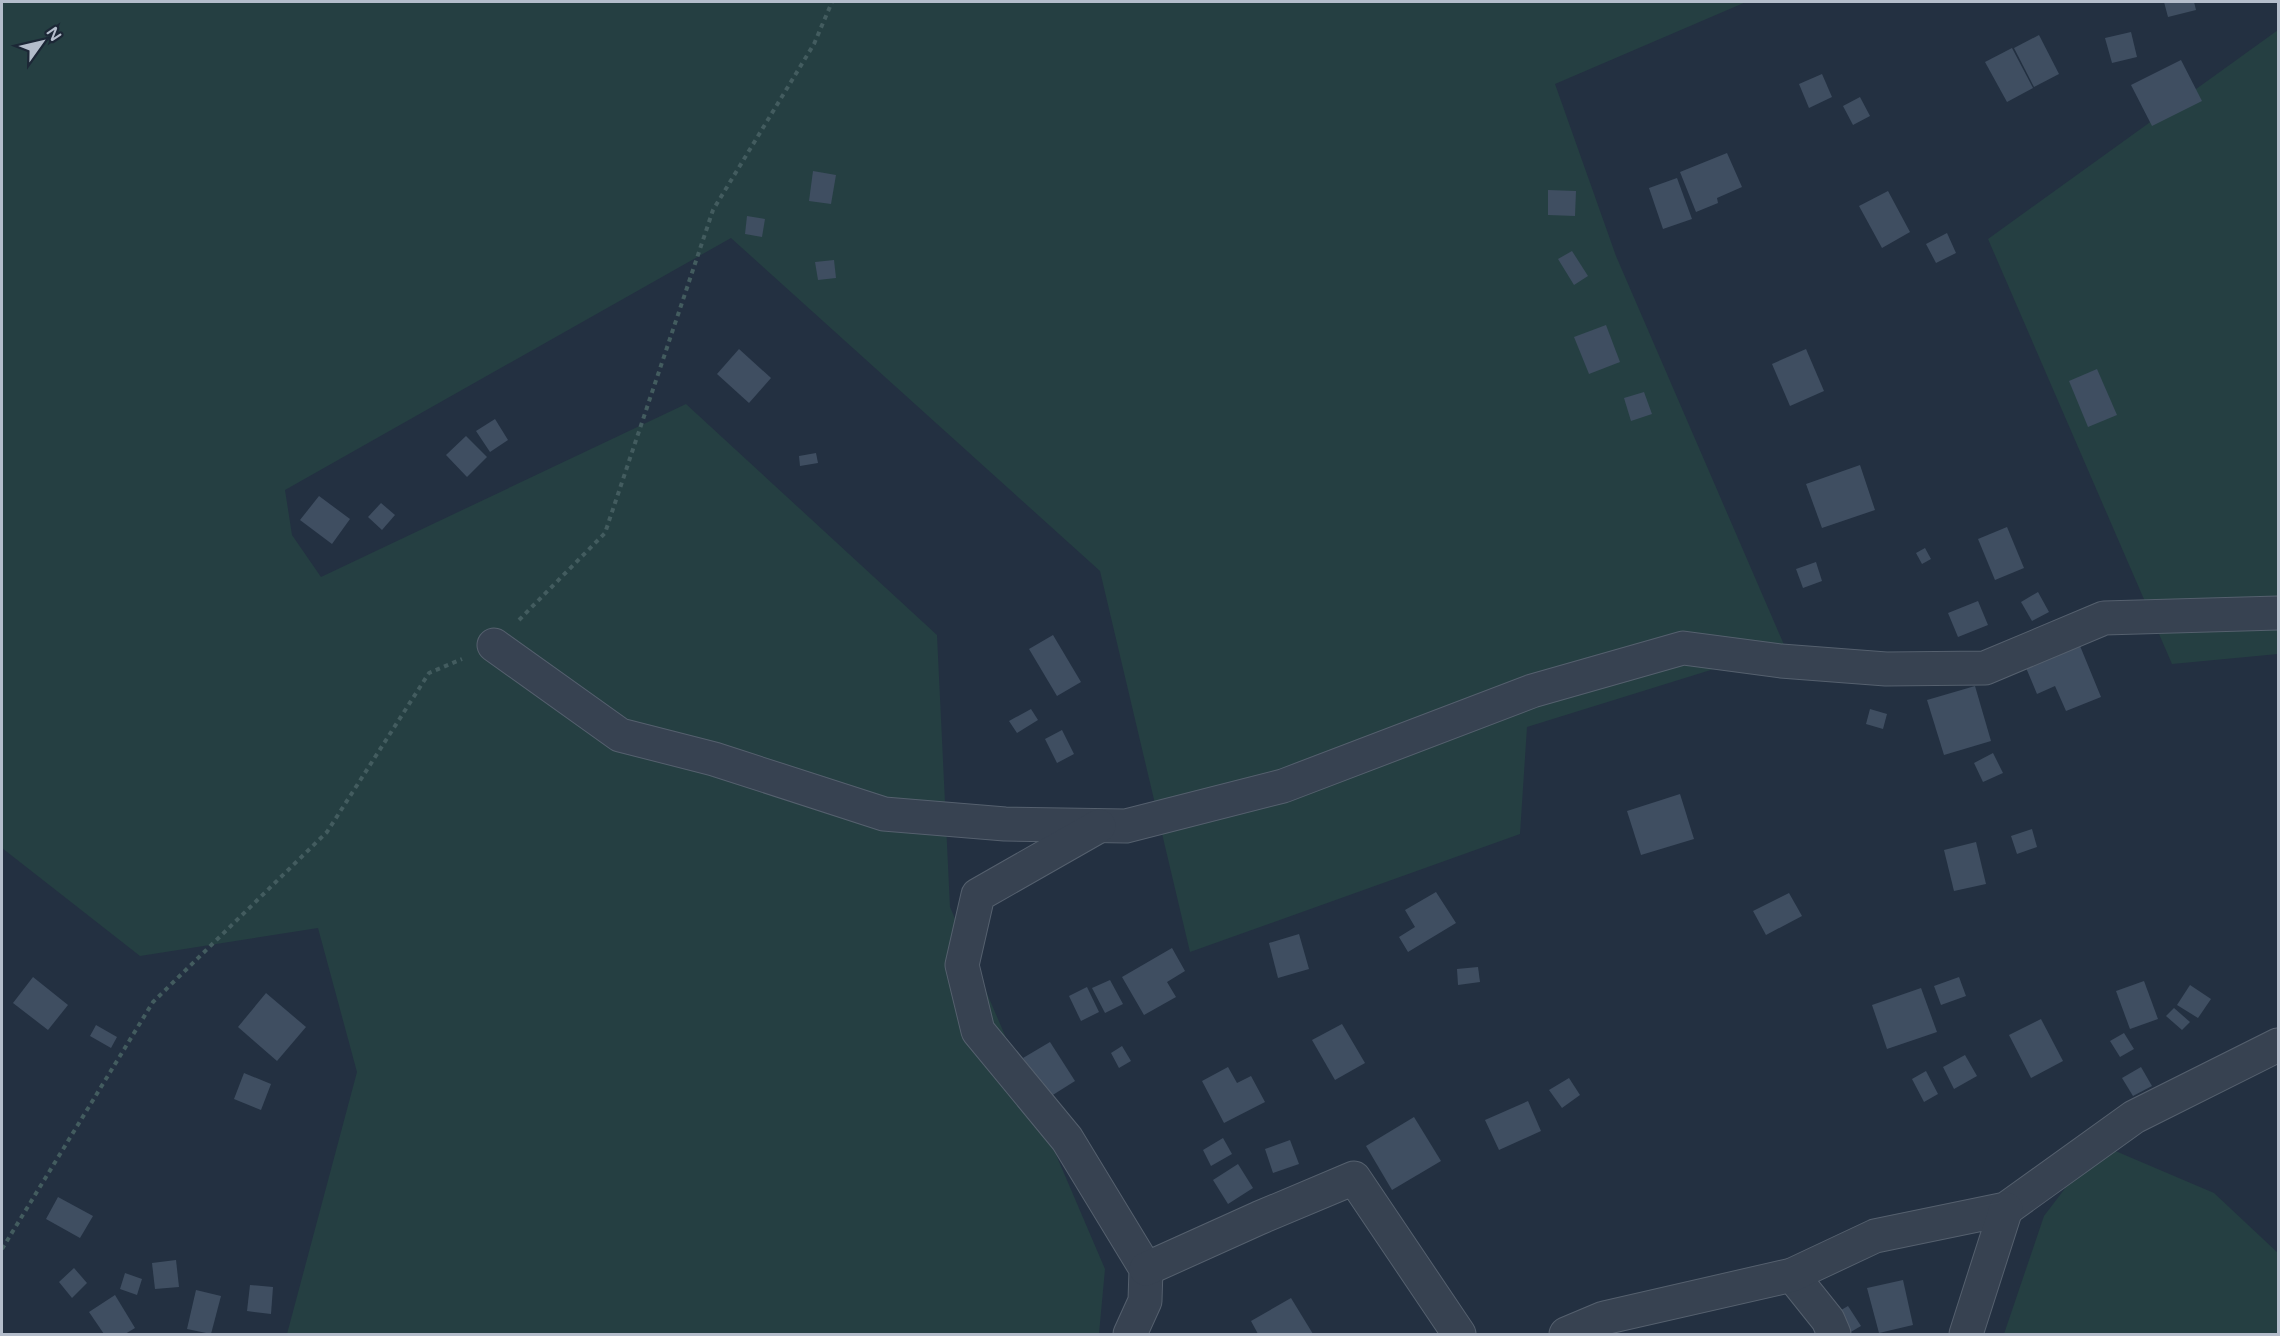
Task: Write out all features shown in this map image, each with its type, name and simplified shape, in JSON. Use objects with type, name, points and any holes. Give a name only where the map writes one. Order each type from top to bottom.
[{"type":"street","points":[[494,645],[620,735],[714,759],[884,814],[1005,824],[1126,826],[1283,786],[1532,691],[1683,648],[1781,661],[1886,669],[1985,668],[2104,618],[2278,613]]},
{"type":"street","points":[[1101,826],[978,895],[962,965],[978,1031],[1067,1139],[1146,1269],[1145,1301],[1130,1335]]},
{"type":"street","points":[[1566,1335],[1604,1318],[1792,1275],[1875,1236],[2006,1209],[2134,1117],[2278,1045]]},
{"type":"street","points":[[1146,1269],[1354,1178],[1459,1335]]},
{"type":"street","points":[[1966,1335],[2006,1209]]},
{"type":"street","points":[[1792,1275],[1828,1320],[1834,1335]]},
{"type":"path","points":[[2,1249],[153,1002],[327,832],[429,673],[494,645],[605,533],[713,210],[814,44],[832,2]]},
{"type":"green space","points":[[2,2],[1746,2],[1555,84],[1616,256],[1785,647],[1527,727],[1520,834],[1190,952],[1100,571],[731,238],[285,490],[292,535],[321,577],[686,404],[937,635],[950,907],[1105,1269],[1099,1334],[287,1334],[357,1072],[318,928],[140,956],[2,848]]},
{"type":"green space","points":[[2278,30],[2278,654],[2172,664],[1988,239]]},
{"type":"green space","points":[[2099,1144],[2214,1193],[2278,1253],[2278,1334],[2004,1334],[2044,1216]]},
{"type":"building","points":[[2164,2],[2194,2],[2196,10],[2168,17]]},
{"type":"building","points":[[2131,32],[2137,57],[2112,63],[2105,38]]},
{"type":"building","points":[[2039,35],[2059,74],[2034,87],[2014,48]]},
{"type":"building","points":[[2012,48],[2033,88],[2007,102],[1985,62]]},
{"type":"building","points":[[2181,60],[2202,101],[2152,126],[2131,85]]},
{"type":"building","points":[[1822,74],[1832,97],[1809,108],[1799,84]]},
{"type":"building","points":[[1860,97],[1870,116],[1853,125],[1843,106]]},
{"type":"building","points":[[1727,153],[1742,187],[1717,198],[1718,203],[1696,212],[1680,172]]},
{"type":"building","points":[[813,171],[836,175],[831,204],[809,201]]},
{"type":"building","points":[[1677,178],[1692,219],[1663,229],[1649,188]]},
{"type":"building","points":[[1548,190],[1576,191],[1575,216],[1548,215]]},
{"type":"building","points":[[1888,191],[1910,232],[1882,248],[1859,206]]},
{"type":"building","points":[[747,216],[765,219],[762,237],[745,234]]},
{"type":"building","points":[[1947,233],[1956,253],[1936,263],[1926,244]]},
{"type":"building","points":[[1572,251],[1588,276],[1574,285],[1558,259]]},
{"type":"building","points":[[834,260],[836,278],[818,280],[815,262]]},
{"type":"building","points":[[1606,325],[1620,362],[1589,374],[1574,337]]},
{"type":"building","points":[[739,349],[771,378],[749,403],[717,374]]},
{"type":"building","points":[[1806,349],[1824,391],[1790,406],[1772,364]]},
{"type":"building","points":[[2097,369],[2117,415],[2088,427],[2069,381]]},
{"type":"building","points":[[1644,392],[1652,414],[1631,421],[1624,398]]},
{"type":"building","points":[[495,419],[508,440],[490,452],[476,431]]},
{"type":"building","points":[[466,436],[487,457],[467,477],[446,455]]},
{"type":"building","points":[[816,453],[818,463],[800,466],[799,456]]},
{"type":"building","points":[[1860,465],[1875,510],[1822,528],[1806,484]]},
{"type":"building","points":[[319,496],[350,519],[332,544],[300,520]]},
{"type":"building","points":[[381,503],[395,515],[382,530],[368,517]]},
{"type":"building","points":[[2007,527],[2024,568],[1995,580],[1978,539]]},
{"type":"building","points":[[1925,548],[1931,559],[1922,564],[1916,553]]},
{"type":"building","points":[[1816,562],[1822,581],[1803,588],[1796,569]]},
{"type":"building","points":[[2038,592],[2049,612],[2032,621],[2021,602]]},
{"type":"building","points":[[1978,601],[1988,625],[1958,637],[1948,613]]},
{"type":"building","points":[[1053,635],[1081,682],[1057,696],[1029,649]]},
{"type":"building","points":[[2078,641],[2101,697],[2066,711],[2055,686],[2037,694],[2024,663]]},
{"type":"building","points":[[1975,686],[1991,741],[1944,755],[1927,700]]},
{"type":"building","points":[[1031,709],[1038,720],[1017,733],[1009,721]]},
{"type":"building","points":[[1870,709],[1887,714],[1883,729],[1866,724]]},
{"type":"building","points":[[1062,730],[1074,754],[1057,763],[1045,739]]},
{"type":"building","points":[[1993,753],[2003,773],[1983,782],[1974,763]]},
{"type":"building","points":[[1680,794],[1694,839],[1641,855],[1627,811]]},
{"type":"building","points":[[2032,829],[2037,847],[2017,854],[2011,836]]},
{"type":"building","points":[[1976,842],[1986,884],[1954,891],[1944,850]]},
{"type":"building","points":[[1436,892],[1456,923],[1408,952],[1399,937],[1415,927],[1405,910]]},
{"type":"building","points":[[1789,893],[1802,916],[1766,935],[1753,911]]},
{"type":"building","points":[[1299,934],[1309,969],[1278,978],[1269,943]]},
{"type":"building","points":[[1172,948],[1185,971],[1167,982],[1176,997],[1144,1015],[1122,977]]},
{"type":"building","points":[[1478,967],[1480,982],[1458,985],[1457,969]]},
{"type":"building","points":[[33,977],[68,1005],[48,1030],[13,1003]]},
{"type":"building","points":[[1959,977],[1966,996],[1941,1005],[1934,986]]},
{"type":"building","points":[[1110,980],[1123,1004],[1105,1013],[1092,988]]},
{"type":"building","points":[[2144,981],[2158,1019],[2130,1029],[2116,991]]},
{"type":"building","points":[[2190,985],[2211,999],[2198,1018],[2177,1005]]},
{"type":"building","points":[[1087,987],[1099,1012],[1081,1021],[1069,996]]},
{"type":"building","points":[[1921,988],[1937,1032],[1887,1049],[1872,1005]]},
{"type":"building","points":[[266,993],[306,1027],[277,1061],[238,1027]]},
{"type":"building","points":[[2174,1008],[2190,1022],[2182,1030],[2166,1016]]},
{"type":"building","points":[[2041,1019],[2063,1061],[2031,1078],[2009,1035]]},
{"type":"building","points":[[1342,1024],[1365,1063],[1335,1080],[1312,1040]]},
{"type":"building","points":[[96,1025],[117,1037],[111,1048],[90,1036]]},
{"type":"building","points":[[2124,1033],[2134,1049],[2120,1057],[2110,1041]]},
{"type":"building","points":[[1050,1042],[1075,1081],[1048,1098],[1023,1058]]},
{"type":"building","points":[[1122,1046],[1131,1061],[1119,1068],[1111,1053]]},
{"type":"building","points":[[1965,1055],[1977,1076],[1954,1089],[1943,1067]]},
{"type":"building","points":[[1228,1067],[1237,1083],[1251,1076],[1265,1102],[1224,1123],[1202,1081]]},
{"type":"building","points":[[2141,1067],[2152,1086],[2133,1096],[2122,1078]]},
{"type":"building","points":[[1926,1071],[1938,1094],[1924,1102],[1912,1079]]},
{"type":"building","points":[[244,1073],[271,1084],[261,1110],[234,1099]]},
{"type":"building","points":[[1569,1078],[1580,1095],[1562,1108],[1549,1090]]},
{"type":"building","points":[[1528,1101],[1541,1131],[1499,1150],[1485,1120]]},
{"type":"building","points":[[1414,1117],[1441,1161],[1392,1190],[1366,1146]]},
{"type":"building","points":[[1223,1138],[1232,1154],[1211,1166],[1203,1150]]},
{"type":"building","points":[[1290,1140],[1299,1164],[1273,1173],[1265,1149]]},
{"type":"building","points":[[1238,1164],[1253,1188],[1228,1204],[1213,1180]]},
{"type":"building","points":[[58,1197],[93,1216],[80,1238],[46,1219]]},
{"type":"building","points":[[176,1260],[179,1287],[155,1289],[152,1263]]},
{"type":"building","points":[[74,1268],[87,1283],[72,1298],[59,1282]]},
{"type":"building","points":[[125,1273],[142,1279],[137,1295],[120,1289]]},
{"type":"building","points":[[1903,1280],[1913,1325],[1879,1333],[1867,1288]]},
{"type":"building","points":[[250,1285],[273,1287],[271,1314],[247,1311]]},
{"type":"building","points":[[196,1290],[221,1296],[211,1334],[187,1329]]},
{"type":"building","points":[[115,1295],[135,1328],[125,1334],[104,1334],[89,1312]]},
{"type":"building","points":[[1291,1298],[1313,1334],[1258,1334],[1251,1321]]},
{"type":"building","points":[[1848,1306],[1861,1326],[1849,1333],[1836,1313]]}]
